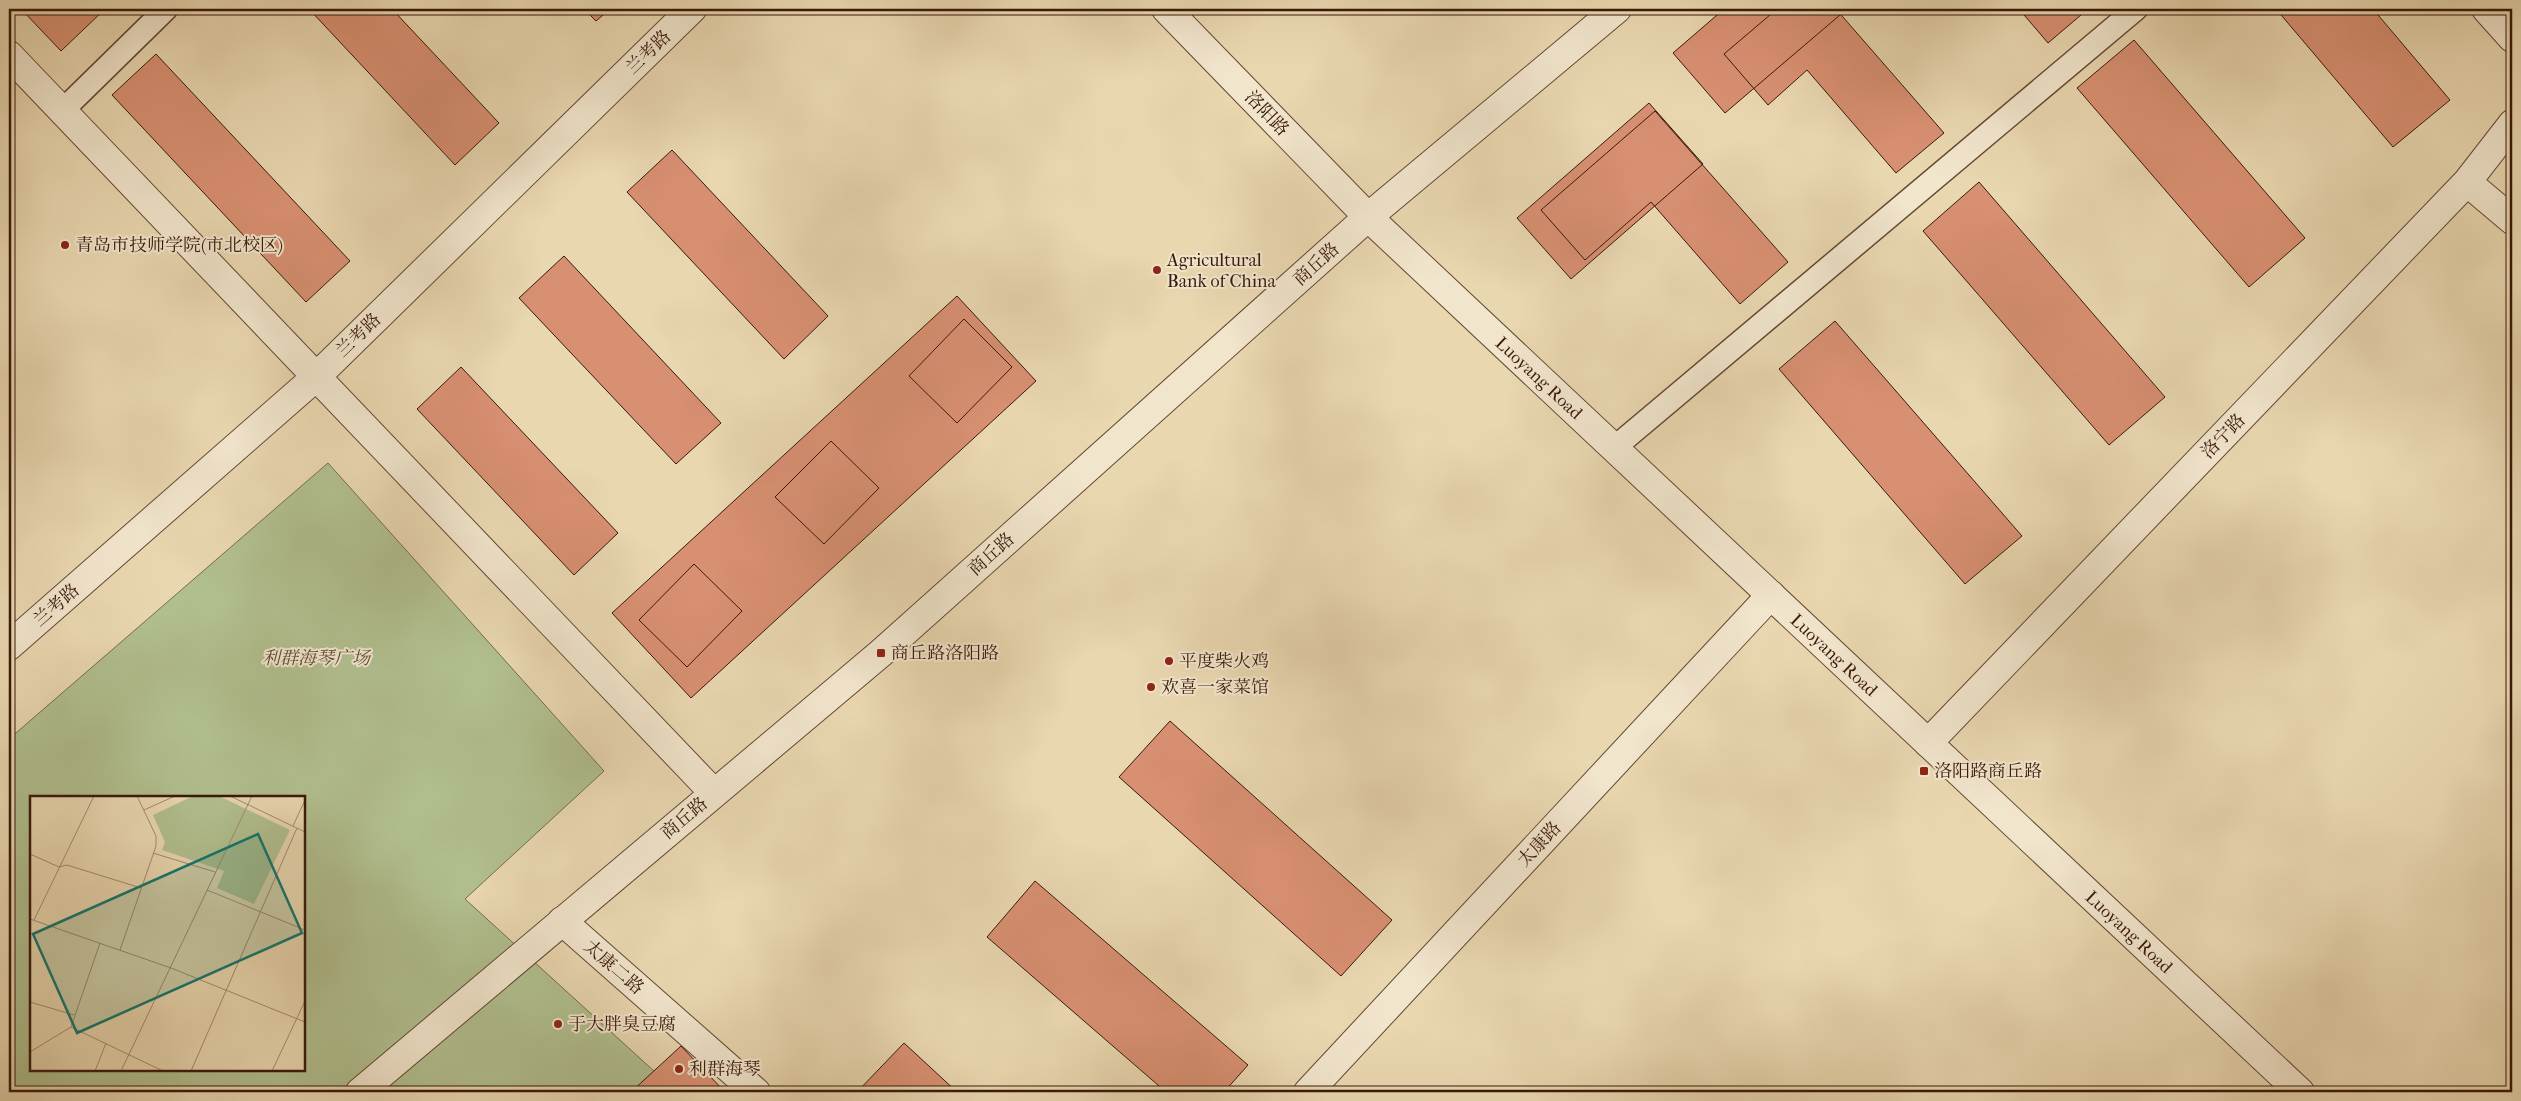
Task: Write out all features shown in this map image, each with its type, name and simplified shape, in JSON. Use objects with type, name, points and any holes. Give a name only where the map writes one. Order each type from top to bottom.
[{"type":"street","name":"兰考路","points":[[9,646],[316,377],[692,9]]},
{"type":"street","name":"洛阳路","points":[[1166,9],[1368,217]]},
{"type":"street","name":"商丘路","points":[[360,1092],[881,652],[1368,217],[1617,9]]},
{"type":"street","points":[[2486,9],[2512,38]]},
{"type":"street","points":[[9,55],[714,793]]},
{"type":"street","name":"洛宁路","points":[[1928,743],[2467,182],[2512,124]]},
{"type":"street","points":[[2467,182],[2512,220]]},
{"type":"street","name":"Luoyang Road","points":[[1368,217],[2300,1092]]},
{"type":"street","name":"太康路","points":[[1315,1090],[1771,596]]},
{"type":"street","name":"太康二路","points":[[562,921],[756,1092]]},
{"type":"lane","points":[[62,111],[166,9]]},
{"type":"lane","points":[[1614,448],[2136,9]]},
{"type":"green space","name":"利群海琴广场","points":[[328,463],[604,771],[465,899],[677,1092],[9,1092],[9,739]]},
{"type":"building","points":[[21,9],[105,9],[61,51]]},
{"type":"building","points":[[309,9],[392,9],[499,123],[455,165]]},
{"type":"building","points":[[584,9],[610,9],[596,21]]},
{"type":"building","points":[[1724,9],[1847,9],[1725,113],[1673,53]]},
{"type":"building","points":[[1777,9],[1836,9],[1944,133],[1896,173],[1807,70],[1768,105],[1724,54]]},
{"type":"building","points":[[2019,9],[2088,9],[2048,43]]},
{"type":"building","points":[[2276,9],[2373,9],[2450,100],[2393,147]]},
{"type":"building","points":[[2134,40],[2305,238],[2249,287],[2077,88]]},
{"type":"building","points":[[156,54],[350,261],[306,302],[112,95]]},
{"type":"building","points":[[1649,103],[1703,164],[1571,279],[1517,218]]},
{"type":"building","points":[[1655,111],[1788,262],[1740,304],[1651,202],[1585,260],[1541,210]]},
{"type":"building","points":[[672,150],[828,316],[784,359],[627,192]]},
{"type":"building","points":[[1979,182],[2165,397],[2109,445],[1923,231]]},
{"type":"building","points":[[564,256],[721,423],[676,464],[519,298]]},
{"type":"building","points":[[957,296],[1036,381],[691,698],[612,613]]},
{"type":"building","points":[[964,319],[1012,367],[957,423],[909,376]]},
{"type":"building","points":[[1835,321],[2022,536],[1965,584],[1779,369]]},
{"type":"building","points":[[461,367],[618,533],[574,575],[417,409]]},
{"type":"building","points":[[831,441],[879,488],[824,544],[775,497]]},
{"type":"building","points":[[694,564],[742,611],[687,667],[639,620]]},
{"type":"building","points":[[1170,721],[1392,920],[1341,976],[1119,777]]},
{"type":"building","points":[[1035,881],[1248,1065],[1224,1092],[1166,1092],[987,937]]},
{"type":"building","points":[[904,1043],[957,1092],[857,1092]]},
{"type":"building","name":"利群海琴","points":[[681,1046],[725,1092],[631,1092]]},
{"type":"place","name":"青岛市技师学院(市北校区)","points":[[65,245]]},
{"type":"place","name":"Agricultural Bank of China","points":[[1157,270]]},
{"type":"place","name":"商丘路洛阳路","points":[[881,653]]},
{"type":"place","name":"平度柴火鸡","points":[[1169,661]]},
{"type":"place","name":"欢喜一家菜馆","points":[[1151,687]]},
{"type":"place","name":"洛阳路商丘路","points":[[1924,771]]},
{"type":"place","name":"于大胖臭豆腐","points":[[558,1024]]},
{"type":"place","name":"利群海琴","points":[[679,1069]]}]
